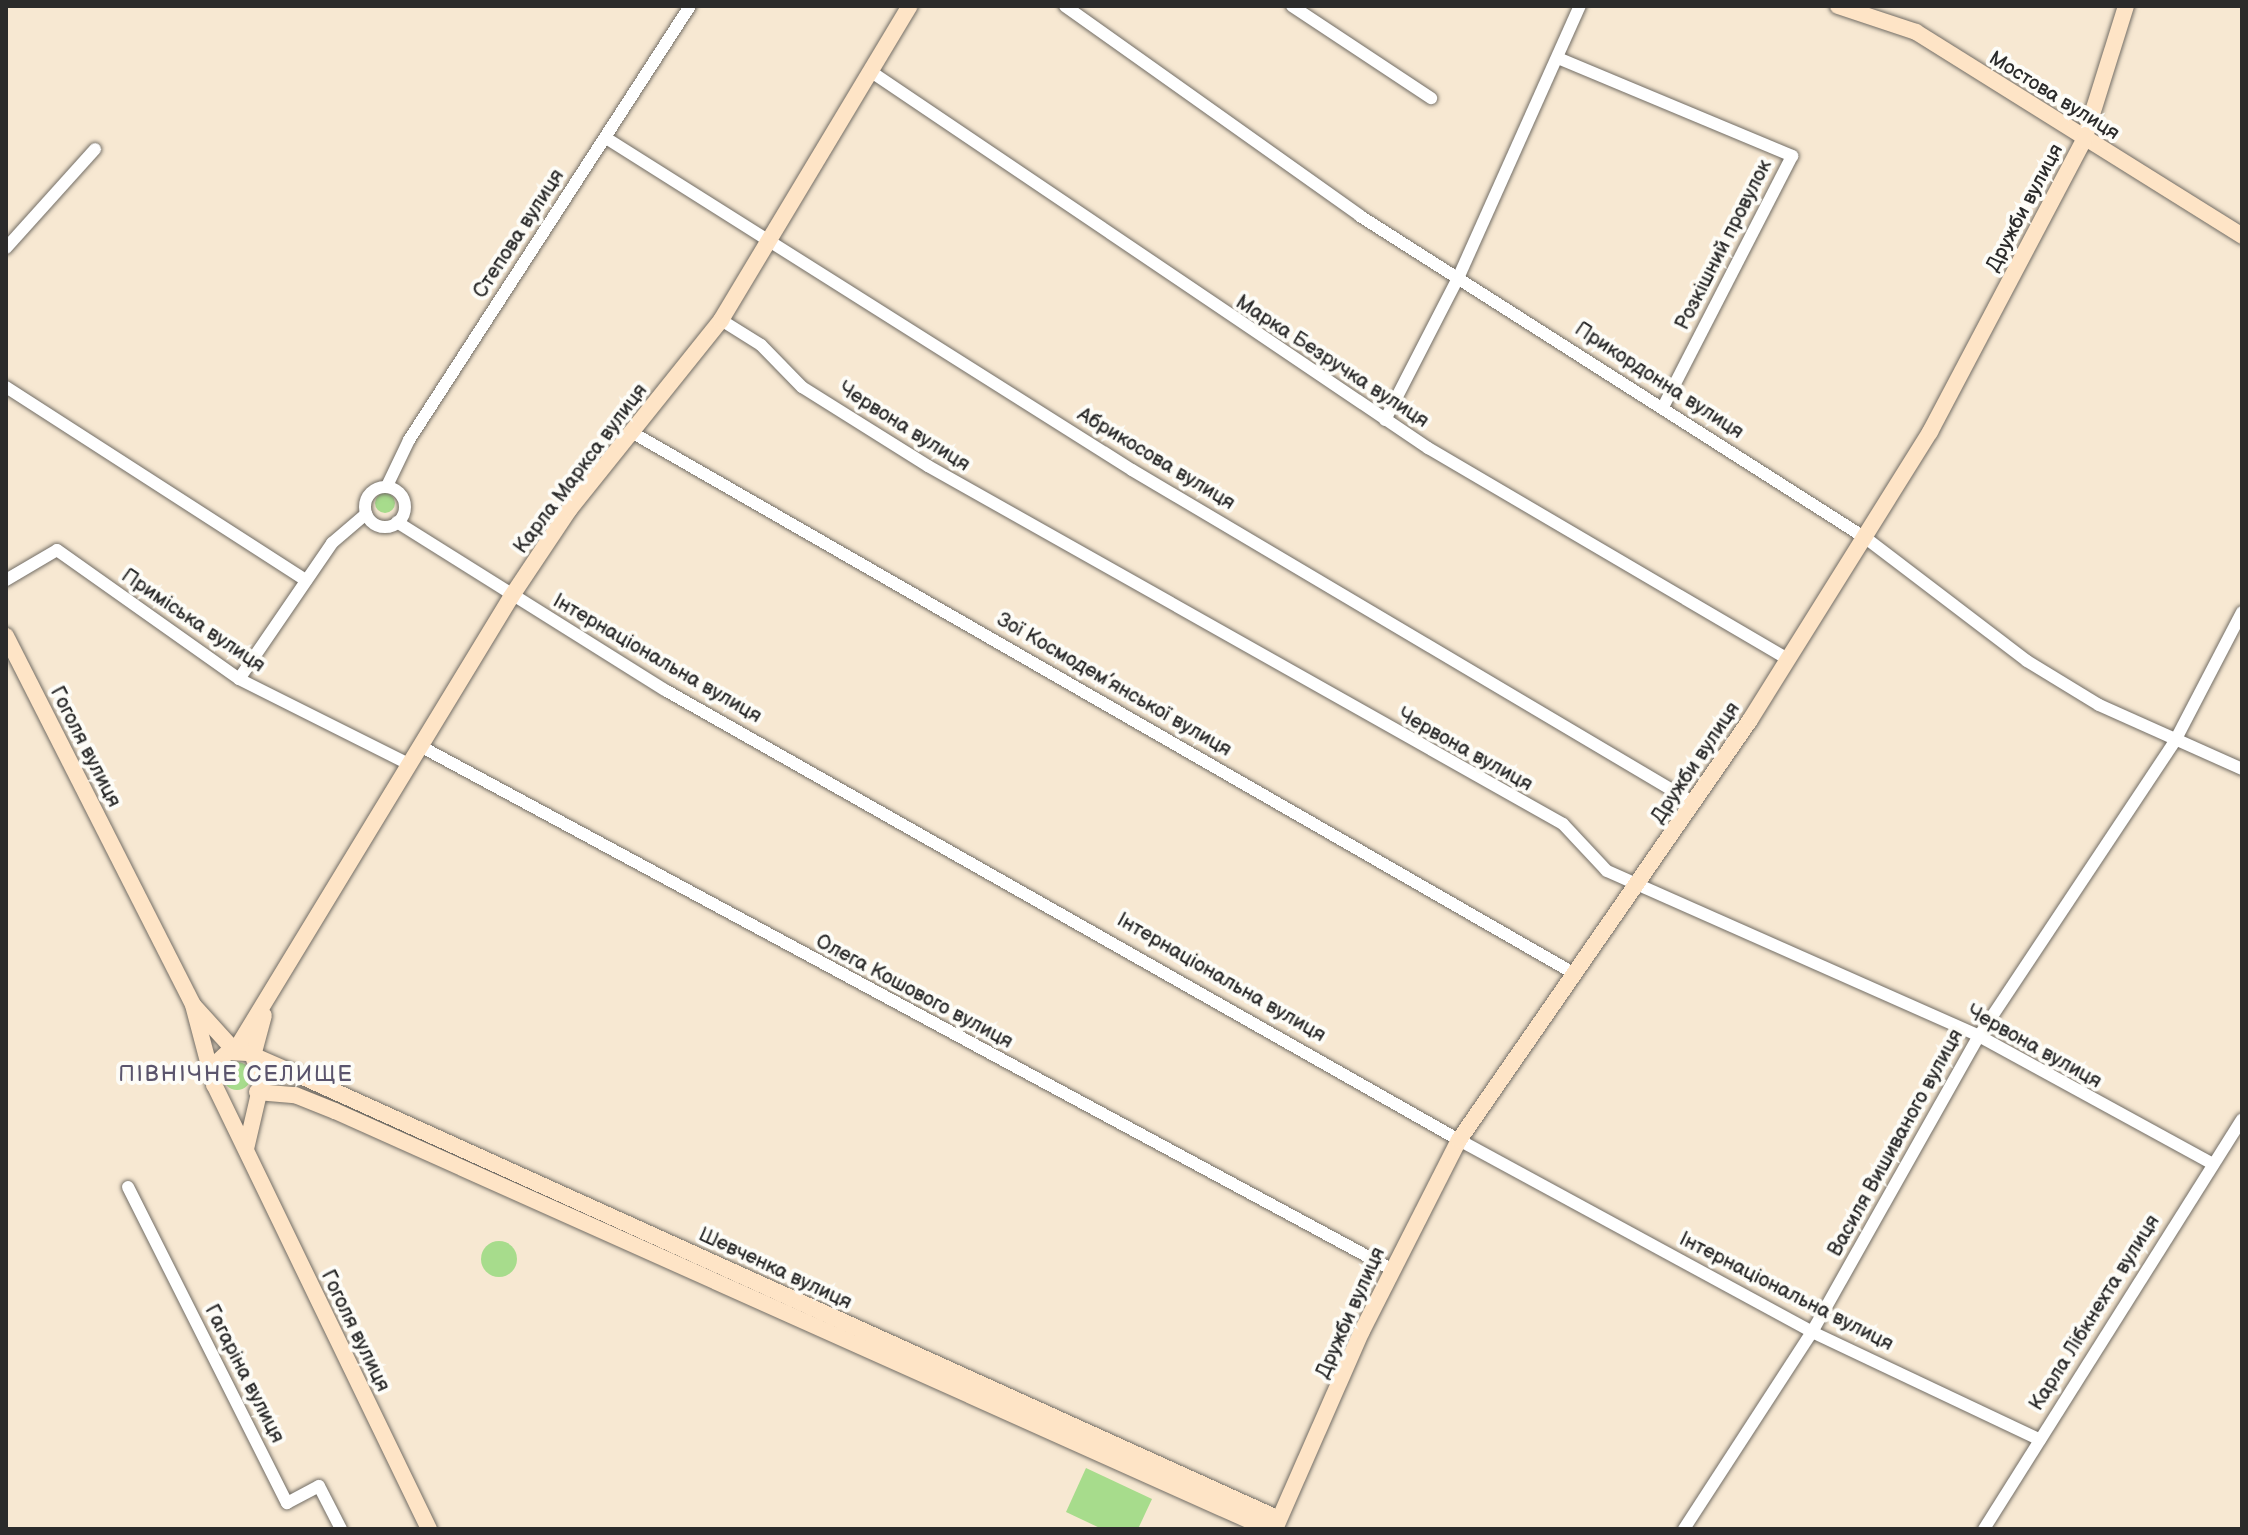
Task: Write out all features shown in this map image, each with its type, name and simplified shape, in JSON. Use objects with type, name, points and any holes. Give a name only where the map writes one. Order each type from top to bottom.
[{"type":"street","name":"Степова вулиця","points":[[387,486],[409,440],[690,6]]},
{"type":"street","name":"Карла Маркса вулиця","points":[[235,1051],[267,1003],[511,597],[721,320],[771,245],[910,6]]},
{"type":"street","name":"Прикордонна вулиця","points":[[1065,6],[1360,216],[1459,276],[1867,539],[2027,661],[2099,705],[2242,769]]},
{"type":"street","points":[[1292,6],[1431,98]]},
{"type":"street","points":[[1385,420],[1459,276],[1580,6]]},
{"type":"street","name":"Мостова вулиця","points":[[1838,6],[1916,32],[2084,140],[2242,236]]},
{"type":"street","name":"Дружби вулиця","points":[[1276,1526],[1391,1269],[1459,1140],[1694,803],[1867,539],[2084,140],[2126,6]]},
{"type":"street","name":"Розкішний провулок","points":[[1558,58],[1792,156],[1663,407]]},
{"type":"street","name":"Марка Безручка вулиця","points":[[870,71],[1385,420],[1573,539],[1788,659]]},
{"type":"street","name":"Абрикосова вулиця","points":[[606,138],[771,245],[1132,470],[1694,803]]},
{"type":"street","points":[[6,248],[95,149]]},
{"type":"street","name":"Червона вулиця","points":[[721,320],[761,345],[802,387],[928,466],[1563,824],[1583,852],[1636,887],[1979,1036],[2213,1164]]},
{"type":"street","points":[[6,387],[306,580]]},
{"type":"street","name":"Зої Космодем’янської вулиця","points":[[633,433],[1575,974]]},
{"type":"street","points":[[239,679],[306,580],[366,514],[368,495],[387,486],[403,498],[397,522],[379,526],[366,514]]},
{"type":"street","name":"Інтернаціональна вулиця","points":[[397,522],[511,597],[1459,1140],[1812,1332],[2040,1440]]},
{"type":"street","name":"Приміська вулиця","points":[[6,580],[57,550],[239,679],[409,764]]},
{"type":"street","name":"Василя Вишиваного вулиця","points":[[1684,1529],[1812,1332],[1979,1036],[2176,739],[2242,612]]},
{"type":"street","name":"Гоголя вулиця","points":[[6,636],[193,1005],[212,1078],[429,1529]]},
{"type":"street","name":"Олега Кошового вулиця","points":[[420,746],[1391,1269]]},
{"type":"street","name":"Карла Маркса вулиця","points":[[253,1056],[267,1003]]},
{"type":"street","name":"Гоголя вулиця","points":[[193,1005],[235,1051]]},
{"type":"street","points":[[212,1078],[218,1060],[235,1051],[253,1056],[263,1073],[246,1151]]},
{"type":"street","name":"Шевченка вулиця","points":[[253,1056],[610,1226],[1276,1526]]},
{"type":"street","points":[[220,1095],[240,1101],[257,1092]]},
{"type":"street","name":"Шевченка вулиця","points":[[257,1092],[295,1095],[610,1226]]},
{"type":"street","name":"Карла Лібкнехта вулиця","points":[[1984,1529],[2242,1119]]},
{"type":"street","name":"Гагаріна вулиця","points":[[128,1187],[287,1503],[319,1486],[341,1529]]},
{"type":"green space","points":[[385,493],[392,496],[395,503],[392,510],[385,513],[378,510],[375,503],[378,496]]},
{"type":"green space","points":[[237,1062],[247,1066],[251,1076],[247,1086],[237,1090],[227,1086],[223,1076],[227,1066]]},
{"type":"green space","points":[[499,1241],[512,1246],[517,1259],[512,1272],[499,1277],[486,1272],[481,1259],[486,1246]]},
{"type":"green space","points":[[1086,1468],[1152,1499],[1138,1529],[1102,1529],[1066,1512]]},
{"type":"district","name":"ПІВНІЧНЕ СЕЛИЩЕ","points":[[236,1075]]}]
